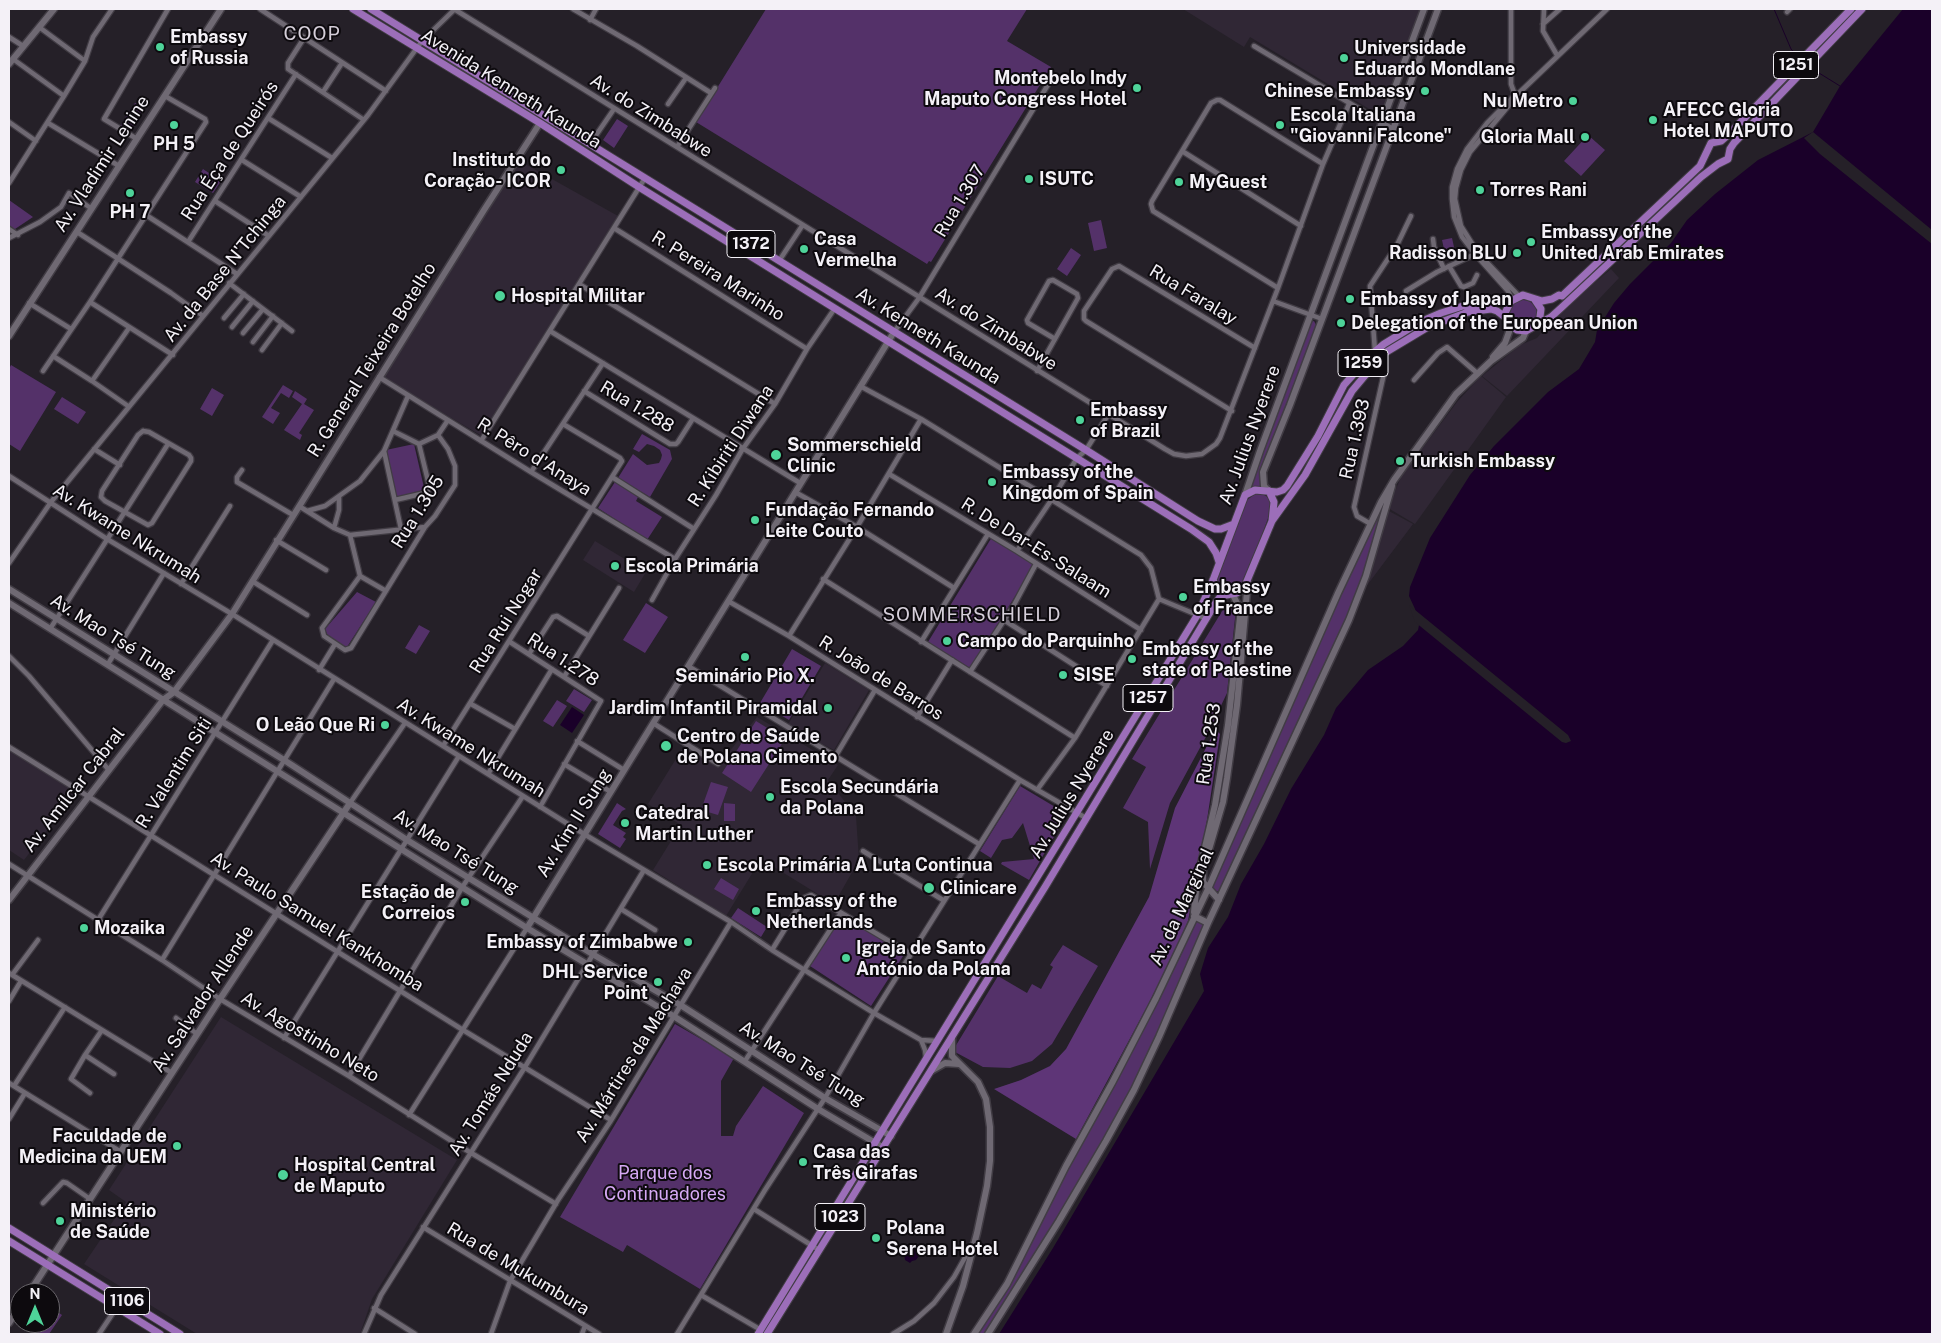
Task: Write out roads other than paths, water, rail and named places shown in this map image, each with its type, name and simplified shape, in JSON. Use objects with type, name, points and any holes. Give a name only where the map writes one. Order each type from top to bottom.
[{"type":"main road","points":[[11,61],[54,9]]},
{"type":"main road","name":"Av. Vladimir Lenine","points":[[9,336],[221,9]]},
{"type":"main road","name":"Avenida Kenneth Kaunda","points":[[354,9],[602,163]]},
{"type":"main road","name":"Avenida Kenneth Kaunda","points":[[371,9],[541,112],[609,156]]},
{"type":"main road","name":"Av. Julius Nyerere","points":[[762,1333],[811,1246],[994,951],[1198,614],[1245,495],[1310,314],[1424,9]]},
{"type":"main road","name":"Av. Julius Nyerere","points":[[1269,491],[1264,486],[1263,472],[1290,405],[1438,9]]},
{"type":"main road","name":"1251","points":[[1514,299],[1528,296],[1542,301],[1562,296],[1700,166],[1711,143],[1721,140],[1735,128],[1851,9]]},
{"type":"main road","name":"Av. da Marginal","points":[[974,1334],[1007,1284],[1066,1166],[1156,998],[1208,889],[1369,524],[1394,480],[1456,394],[1491,361],[1523,338],[1526,331],[1561,308],[1701,178],[1718,164],[1728,159],[1730,149],[1862,9]]},
{"type":"main road","name":"R. General Teixeira Botelho","points":[[174,692],[232,614],[276,540],[540,123]]},
{"type":"main road","points":[[1721,140],[1730,149]]},
{"type":"main road","points":[[1707,150],[1708,158],[1718,164]]},
{"type":"main road","name":"Av. Kenneth Kaunda","points":[[609,156],[1208,527],[1221,529],[1234,524]]},
{"type":"main road","name":"Av. Kenneth Kaunda","points":[[602,163],[888,340]]},
{"type":"main road","points":[[1491,361],[1505,343],[1509,332],[1506,308],[1514,299]]},
{"type":"main road","name":"1259","points":[[1269,491],[1277,492],[1287,486],[1302,464],[1344,385],[1375,351],[1399,334],[1441,313],[1463,306],[1514,299]]},
{"type":"main road","points":[[1535,300],[1541,309],[1539,324]]},
{"type":"main road","points":[[1219,900],[1204,882],[1203,870],[1223,802],[1227,778],[1237,705],[1248,579],[1272,521],[1305,475],[1352,390],[1383,354],[1428,327],[1468,312],[1491,309],[1497,311],[1517,330],[1526,331]]},
{"type":"main road","name":"Av. Kim II Sung","points":[[527,928],[894,332]]},
{"type":"main road","points":[[888,340],[1199,534],[1213,547],[1219,562]]},
{"type":"main road","name":"Av. da Marginal","points":[[988,1334],[1058,1222],[1120,1115],[1159,1037],[1208,923],[1349,620],[1366,576],[1394,480]]},
{"type":"main road","points":[[1245,495],[1254,490],[1269,491],[1274,502],[1272,521]]},
{"type":"main road","name":"Av. Julius Nyerere","points":[[762,1333],[819,1250],[884,1148],[1045,887],[1218,600],[1241,591],[1248,579]]},
{"type":"main road","points":[[1213,580],[1216,586],[1230,595]]},
{"type":"main road","name":"Av. Mao Tsé Tung","points":[[9,589],[284,760],[407,840],[594,955],[682,1006],[825,1098],[891,1136]]},
{"type":"main road","name":"Rua 1.253","points":[[1194,916],[1199,873],[1215,805],[1224,754],[1240,617],[1240,607],[1230,595]]},
{"type":"main road","name":"Av. Mao Tsé Tung","points":[[9,603],[463,886],[527,928],[675,1017],[818,1109],[884,1148]]},
{"type":"main road","points":[[1159,680],[1167,685]]},
{"type":"main road","name":"Av. Amílcar Cabral","points":[[9,900],[162,700],[174,692]]},
{"type":"main road","points":[[1119,746],[1127,750]]},
{"type":"main road","name":"Av. Salvador Allende","points":[[36,1283],[350,803]]},
{"type":"main road","points":[[1036,881],[1045,887]]},
{"type":"main road","points":[[1194,916],[1208,923]]},
{"type":"main road","points":[[994,951],[1001,956]]},
{"type":"main road","points":[[952,1018],[960,1023]]},
{"type":"main road","points":[[946,1334],[963,1286],[977,1233],[988,1186],[990,1161],[989,1112],[986,1099],[978,1082],[952,1056],[952,1038]]},
{"type":"main road","points":[[931,1071],[945,1063],[960,1065]]},
{"type":"main road","points":[[916,1075],[925,1081]]},
{"type":"main road","points":[[9,1228],[53,1256]]},
{"type":"main road","points":[[9,1241],[117,1307]]},
{"type":"main road","name":"1106","points":[[53,1256],[180,1334]]},
{"type":"main road","name":"1106","points":[[117,1307],[160,1334]]},
{"type":"street","points":[[9,183],[85,61],[94,37],[112,9]]},
{"type":"street","points":[[137,139],[104,119],[168,9]]},
{"type":"street","points":[[260,9],[386,91]]},
{"type":"street","name":"Av. da Base N'Tchinga","points":[[9,563],[51,502],[128,406],[173,355],[229,283],[364,120],[422,41],[454,9]]},
{"type":"street","name":"Av. do Zimbabwe","points":[[454,9],[1038,372],[1174,454],[1195,456],[1208,450],[1220,438],[1232,411],[1323,164],[1349,104]]},
{"type":"street","points":[[573,9],[637,46],[711,93]]},
{"type":"street","points":[[590,20],[596,9]]},
{"type":"street","points":[[1511,9],[1511,84],[1518,93]]},
{"type":"street","points":[[1544,9],[1543,24],[1548,40],[1557,55]]},
{"type":"street","points":[[1543,24],[1560,9]]},
{"type":"street","points":[[1514,299],[1462,236],[1454,217],[1452,199],[1454,179],[1461,159],[1473,140],[1494,115],[1607,9]]},
{"type":"street","points":[[39,27],[85,61]]},
{"type":"street","points":[[9,37],[24,46]]},
{"type":"street","points":[[304,38],[288,63],[288,69],[364,120]]},
{"type":"street","points":[[1254,46],[1393,129]]},
{"type":"street","points":[[11,61],[64,96]]},
{"type":"street","points":[[322,92],[342,63]]},
{"type":"street","name":"Rua Éça de Queirós","points":[[188,242],[296,74]]},
{"type":"street","points":[[668,104],[686,78]]},
{"type":"street","name":"Rua 1.307","points":[[894,332],[919,298],[1049,83]]},
{"type":"street","points":[[677,148],[715,88]]},
{"type":"street","points":[[1514,299],[1465,236],[1455,199],[1458,179],[1464,161],[1518,93]]},
{"type":"street","points":[[43,371],[90,302],[206,122],[205,119],[165,96]]},
{"type":"street","points":[[1278,288],[1153,211],[1151,204],[1211,103],[1217,100],[1220,100],[1323,164]]},
{"type":"street","points":[[590,144],[614,109]]},
{"type":"street","points":[[268,118],[332,158]]},
{"type":"street","points":[[9,122],[36,141]]},
{"type":"street","points":[[48,123],[119,166]]},
{"type":"street","points":[[1182,151],[1301,226]]},
{"type":"street","points":[[242,160],[301,197]]},
{"type":"street","points":[[481,441],[645,178]]},
{"type":"street","points":[[9,238],[40,222],[61,207],[69,193],[92,209]]},
{"type":"street","points":[[215,201],[269,236]]},
{"type":"street","points":[[146,215],[237,274]]},
{"type":"street","points":[[1375,351],[1370,286],[1397,245],[1411,216]]},
{"type":"street","points":[[779,261],[802,226]]},
{"type":"street","name":"R. Pereira Marinho","points":[[614,228],[807,349]]},
{"type":"street","points":[[9,229],[18,235]]},
{"type":"street","points":[[77,232],[203,316]]},
{"type":"street","points":[[1433,239],[1434,247],[1444,269]]},
{"type":"street","points":[[1406,291],[1449,266],[1475,254]]},
{"type":"street","name":"Rua Faralay","points":[[1232,411],[1086,321],[1083,315],[1112,269],[1116,266],[1255,348]]},
{"type":"street","points":[[1449,266],[1464,288],[1473,283],[1476,275]]},
{"type":"street","points":[[1038,372],[1078,296],[1054,280],[1049,281],[1027,320],[1055,339]]},
{"type":"street","points":[[229,283],[292,330]]},
{"type":"street","points":[[579,284],[775,404]]},
{"type":"street","points":[[224,318],[244,294]]},
{"type":"street","points":[[1273,301],[1322,319]]},
{"type":"street","points":[[90,302],[173,355]]},
{"type":"street","points":[[232,327],[253,302]]},
{"type":"street","points":[[29,303],[71,329]]},
{"type":"street","points":[[242,333],[263,308]]},
{"type":"street","name":"R. Kibiriti Diwana","points":[[652,600],[674,559],[716,495],[742,450],[775,404],[807,349],[835,308]]},
{"type":"street","points":[[253,342],[273,316]]},
{"type":"street","points":[[262,350],[282,324]]},
{"type":"street","points":[[92,380],[129,328]]},
{"type":"street","points":[[550,331],[692,420],[800,484]]},
{"type":"street","points":[[1414,380],[1438,352],[1447,347],[1477,373]]},
{"type":"street","name":"Rua 1.393","points":[[1369,524],[1357,516],[1354,506],[1385,369],[1383,354]]},
{"type":"street","points":[[53,356],[92,380],[128,406]]},
{"type":"street","points":[[531,472],[603,363]]},
{"type":"street","name":"R. Pêro d'Anaya","points":[[379,376],[408,396],[674,559]]},
{"type":"street","points":[[860,386],[921,419],[1052,499],[1141,555],[1151,568],[1159,599],[1075,738],[1037,790]]},
{"type":"street","name":"Rua 1.288","points":[[584,391],[670,444],[678,442],[692,420]]},
{"type":"street","points":[[308,511],[325,506],[360,481],[384,451],[408,396]]},
{"type":"street","points":[[1017,551],[1077,458],[1086,450],[1108,415]]},
{"type":"street","points":[[789,636],[921,419]]},
{"type":"street","points":[[419,444],[438,435],[448,420]]},
{"type":"street","name":"Rua Rui Nogar","points":[[443,746],[622,461],[563,424]]},
{"type":"street","points":[[143,431],[149,432],[189,455],[191,461],[152,523],[146,524],[101,497],[102,492],[120,465],[138,435],[143,431]]},
{"type":"street","points":[[393,431],[419,444],[429,485],[428,491],[425,493],[395,500]]},
{"type":"street","name":"Rua 1.305","points":[[335,644],[345,650],[351,648],[424,527],[435,516],[455,485],[455,466],[448,449],[438,435]]},
{"type":"street","points":[[50,629],[168,444]]},
{"type":"street","points":[[94,449],[120,465]]},
{"type":"street","points":[[384,451],[401,529]]},
{"type":"street","points":[[242,470],[237,478],[238,482],[293,515]]},
{"type":"street","name":"R. De Dar-Es-Salaam","points":[[889,474],[1017,551],[1141,630]]},
{"type":"street","name":"Av. Kwame Nkrumah","points":[[9,476],[107,539],[232,614],[540,807],[731,922],[804,970],[920,1040]]},
{"type":"street","points":[[612,477],[694,529]]},
{"type":"street","points":[[794,492],[857,527],[954,588]]},
{"type":"street","points":[[334,528],[339,510],[339,497]]},
{"type":"street","points":[[181,584],[230,506]]},
{"type":"street","points":[[299,506],[334,528],[350,535],[424,527]]},
{"type":"street","points":[[922,642],[988,534]]},
{"type":"street","points":[[350,535],[360,576],[386,591]]},
{"type":"street","points":[[276,540],[326,570]]},
{"type":"street","points":[[970,672],[1004,620],[1036,564]]},
{"type":"street","points":[[108,664],[164,573]]},
{"type":"street","points":[[319,670],[335,644],[324,636],[322,628],[360,576]]},
{"type":"street","points":[[252,580],[308,615]]},
{"type":"street","points":[[823,580],[1075,738]]},
{"type":"street","points":[[564,677],[619,588]]},
{"type":"street","points":[[1159,599],[1207,619]]},
{"type":"street","name":"R. João de Barros","points":[[728,601],[789,636],[916,717],[1086,818]]},
{"type":"street","points":[[529,654],[553,617],[557,616],[589,636]]},
{"type":"street","points":[[1004,620],[1107,686]]},
{"type":"street","name":"R. Valentim Siti","points":[[98,920],[273,640]]},
{"type":"street","name":"Rua 1.278","points":[[510,642],[601,702],[577,741]]},
{"type":"street","points":[[9,656],[29,676],[108,769]]},
{"type":"street","points":[[916,717],[952,660]]},
{"type":"street","points":[[688,666],[980,844]]},
{"type":"street","points":[[488,774],[552,669]]},
{"type":"street","points":[[162,960],[334,679]]},
{"type":"street","points":[[835,757],[874,690]]},
{"type":"street","points":[[471,704],[515,729]]},
{"type":"street","name":"Av. Salvador Allende","points":[[350,803],[405,723]]},
{"type":"street","points":[[654,723],[718,764]]},
{"type":"street","points":[[540,807],[577,741],[624,770]]},
{"type":"street","name":"Av. Paulo Samuel Kankhomba","points":[[9,747],[610,1120]]},
{"type":"street","points":[[284,1038],[459,756]]},
{"type":"street","points":[[564,764],[611,792]]},
{"type":"street","points":[[677,1334],[825,1098],[943,900],[1020,780]]},
{"type":"street","points":[[349,1076],[463,886],[523,796]]},
{"type":"street","points":[[863,851],[943,900]]},
{"type":"street","name":"Av. Agostinho Neto","points":[[9,864],[162,960],[220,999],[349,1076],[547,1199],[557,1202]]},
{"type":"street","name":"Av. Tomás Nduda","points":[[364,1334],[374,1308],[594,955],[644,870]]},
{"type":"street","points":[[772,950],[804,898],[811,895],[911,954]]},
{"type":"street","points":[[621,908],[655,930]]},
{"type":"street","points":[[745,1061],[753,1052],[841,913]]},
{"type":"street","name":"Av. Mártires da Machava","points":[[491,1334],[510,1281],[557,1202],[682,1006],[731,922]]},
{"type":"street","name":"Av. Kim II Sung","points":[[410,1115],[527,928]]},
{"type":"street","points":[[38,940],[10,974],[172,1073]]},
{"type":"street","points":[[9,1001],[21,981]]},
{"type":"street","points":[[14,1086],[65,1007]]},
{"type":"street","points":[[176,1018],[197,1034]]},
{"type":"street","points":[[90,1093],[71,1079],[102,1030]]},
{"type":"street","points":[[925,1061],[925,1050],[920,1040],[938,1040]]},
{"type":"street","points":[[85,1055],[114,1074]]},
{"type":"street","points":[[9,1083],[121,1152]]},
{"type":"street","points":[[9,1119],[25,1093]]},
{"type":"street","points":[[43,1203],[63,1182],[90,1199]]},
{"type":"street","points":[[754,1209],[819,1250]]},
{"type":"street","name":"Rua de Mukumbura","points":[[423,1228],[599,1334]]},
{"type":"street","points":[[893,1334],[914,1321],[940,1296],[962,1264],[977,1233]]},
{"type":"street","points":[[702,1295],[762,1333]]},
{"type":"street","points":[[99,1334],[117,1307]]},
{"type":"street","points":[[374,1308],[415,1334]]},
{"type":"street","points":[[582,1334],[585,1326]]},
{"type":"waterway","points":[[1774,9],[1791,49],[1799,58]]},
{"type":"waterway","points":[[1819,73],[1840,86]]},
{"type":"place","name":"Embassy of Russia","points":[[160,47]]},
{"type":"place","name":"Universidade Eduardo Mondlane","points":[[1344,58]]},
{"type":"place","name":"Montebelo Indy Maputo Congress Hotel","points":[[1137,88]]},
{"type":"place","name":"Chinese Embassy","points":[[1425,91]]},
{"type":"place","name":"Nu Metro","points":[[1573,101]]},
{"type":"place","name":"AFECC Gloria Hotel MAPUTO","points":[[1653,120]]},
{"type":"place","name":"PH 5","points":[[174,125]]},
{"type":"place","name":"Escola Italiana \"Giovanni Falcone\"","points":[[1280,125]]},
{"type":"place","name":"Gloria Mall","points":[[1585,137]]},
{"type":"place","name":"Instituto do Coração- ICOR","points":[[561,170]]},
{"type":"place","name":"ISUTC","points":[[1029,179]]},
{"type":"place","name":"MyGuest","points":[[1179,182]]},
{"type":"place","name":"Torres Rani","points":[[1480,190]]},
{"type":"place","name":"PH 7","points":[[130,193]]},
{"type":"place","name":"Embassy of the United Arab Emirates","points":[[1531,242]]},
{"type":"place","name":"Casa Vermelha","points":[[804,249]]},
{"type":"place","name":"Radisson BLU","points":[[1517,253]]},
{"type":"place","name":"Hospital Militar","points":[[500,296]]},
{"type":"place","name":"Embassy of Japan","points":[[1350,299]]},
{"type":"place","name":"Delegation of the European Union","points":[[1341,323]]},
{"type":"place","name":"Embassy of Brazil","points":[[1080,420]]},
{"type":"place","name":"Sommerschield Clinic","points":[[776,455]]},
{"type":"place","name":"Turkish Embassy","points":[[1400,461]]},
{"type":"place","name":"Embassy of the Kingdom of Spain","points":[[992,482]]},
{"type":"place","name":"Fundação Fernando Leite Couto","points":[[755,520]]},
{"type":"place","name":"Escola Primária","points":[[615,566]]},
{"type":"place","name":"Embassy of France","points":[[1183,597]]},
{"type":"place","name":"Campo do Parquinho","points":[[947,641]]},
{"type":"place","name":"Seminário Pio X.","points":[[745,657]]},
{"type":"place","name":"Embassy of the state of Palestine","points":[[1132,659]]},
{"type":"place","name":"SISE","points":[[1063,675]]},
{"type":"place","name":"Jardim Infantil Piramidal","points":[[828,708]]},
{"type":"place","name":"O Leão Que Ri","points":[[385,725]]},
{"type":"place","name":"Centro de Saúde de Polana Cimento","points":[[666,746]]},
{"type":"place","name":"Escola Secundária da Polana","points":[[770,797]]},
{"type":"place","name":"Catedral Martin Luther","points":[[625,823]]},
{"type":"place","name":"Escola Primária A Luta Continua","points":[[707,865]]},
{"type":"place","name":"Clinicare","points":[[929,888]]},
{"type":"place","name":"Estação de Correios","points":[[465,902]]},
{"type":"place","name":"Embassy of the Netherlands","points":[[756,911]]},
{"type":"place","name":"Mozaika","points":[[84,928]]},
{"type":"place","name":"Embassy of Zimbabwe","points":[[688,942]]},
{"type":"place","name":"Igreja de Santo António da Polana","points":[[846,958]]},
{"type":"place","name":"DHL Service Point","points":[[658,982]]},
{"type":"place","name":"Faculdade de Medicina da UEM","points":[[177,1146]]},
{"type":"place","name":"Casa das Três Girafas","points":[[803,1162]]},
{"type":"place","name":"Hospital Central de Maputo","points":[[283,1175]]},
{"type":"place","name":"Ministério de Saúde","points":[[60,1221]]},
{"type":"place","name":"Polana Serena Hotel","points":[[876,1238]]},
{"type":"district","name":"COOP","points":[[312,34]]},
{"type":"district","name":"SOMMERSCHIELD","points":[[972,615]]},
{"type":"park label","name":"Parque dos Continuadores","points":[[665,1183]]}]
